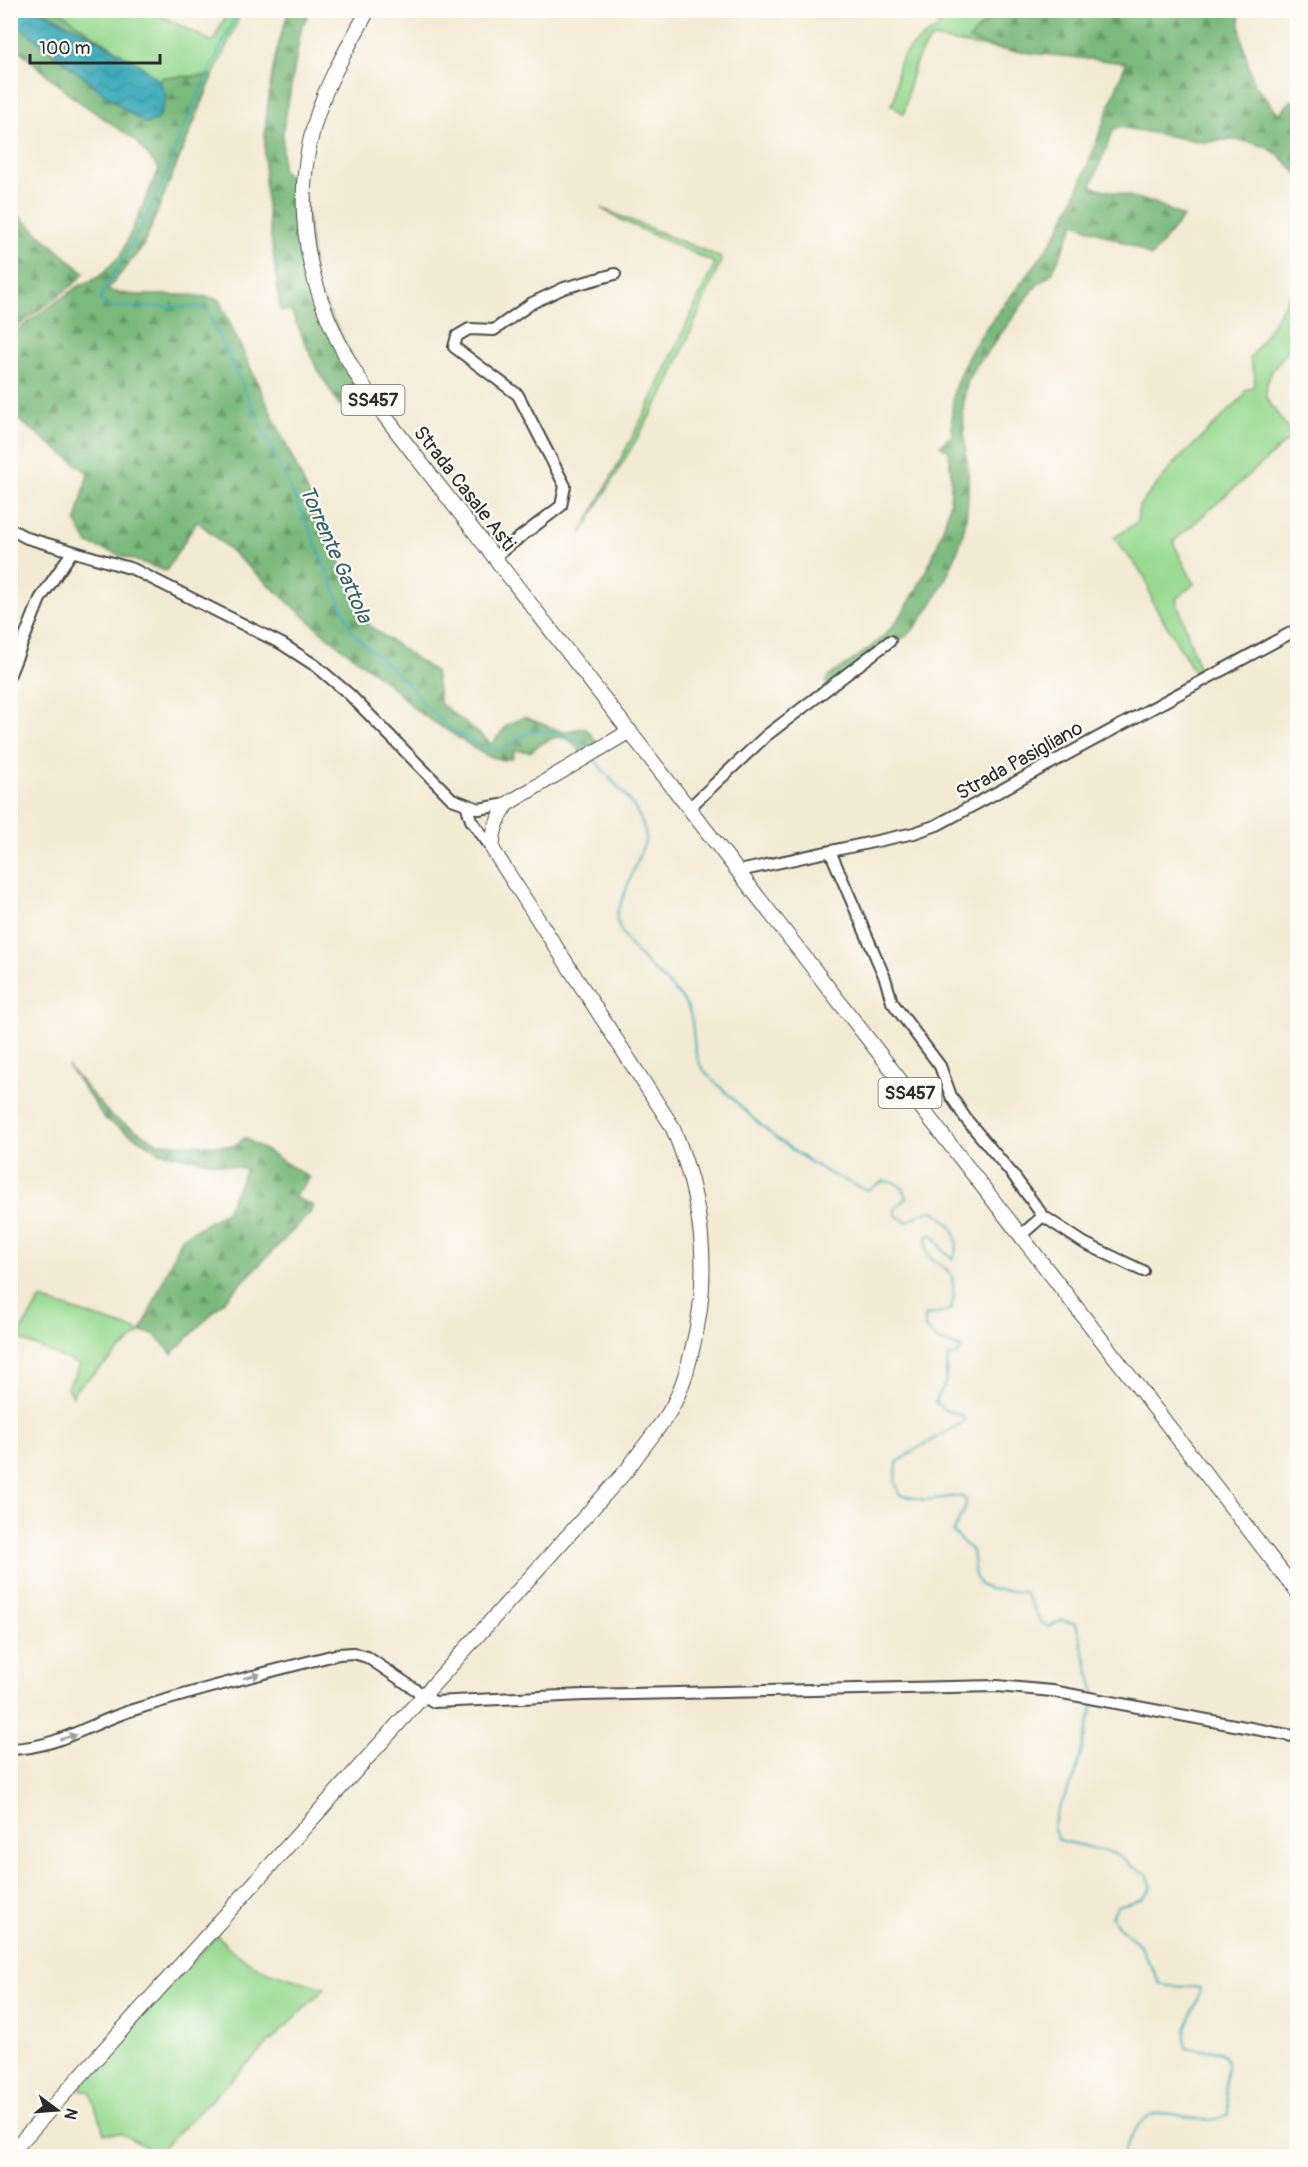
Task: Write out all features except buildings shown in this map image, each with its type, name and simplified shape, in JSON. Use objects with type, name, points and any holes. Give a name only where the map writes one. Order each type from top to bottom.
[{"type":"main road","name":"Strada Casale Asti","points":[[368,10],[321,102],[306,163],[304,223],[316,287],[332,331],[360,382],[630,731]]},
{"type":"main road","points":[[10,2154],[627,1470],[669,1413],[686,1376],[704,1296],[700,1214],[682,1151],[672,1126],[493,850],[492,836],[507,804],[630,731]]},
{"type":"main road","name":"SS457","points":[[630,731],[1298,1593]]},
{"type":"street","points":[[494,557],[561,506],[565,486],[518,395],[454,347],[457,336],[469,329],[494,330],[532,303],[564,288],[615,274]]},
{"type":"street","points":[[10,529],[27,538],[133,569],[290,649],[349,693],[452,799],[467,807],[486,809],[507,804]]},
{"type":"street","points":[[10,674],[39,599],[72,552]]},
{"type":"street","name":"Strada Pasigliano","points":[[739,871],[914,833],[937,825],[1298,629]]},
{"type":"street","points":[[689,808],[767,735],[890,641]]},
{"type":"street","points":[[467,807],[471,820],[493,850]]},
{"type":"street","points":[[830,851],[885,978],[892,1002],[940,1066],[951,1096],[966,1119],[1013,1175],[1042,1216],[1083,1243],[1143,1271]]},
{"type":"street","points":[[1020,1236],[1042,1216]]},
{"type":"street","points":[[10,1749],[26,1748],[73,1737],[133,1710],[339,1654],[353,1653],[367,1657],[434,1702],[584,1695],[997,1686],[1082,1696],[1298,1737]]},
{"type":"green space","points":[[1057,10],[1239,11],[1241,37],[1254,84],[1279,114],[1291,101],[1297,101],[1297,174],[1276,153],[1249,142],[1224,140],[1207,143],[1120,127],[1114,129],[1091,186],[1155,203],[1183,217],[1151,257],[1138,248],[1075,223],[1052,273],[1036,286],[974,369],[968,382],[963,413],[968,483],[966,519],[960,544],[940,590],[911,632],[830,691],[826,682],[828,677],[864,652],[889,630],[904,611],[926,571],[949,507],[951,483],[949,451],[940,445],[952,435],[956,385],[976,342],[1037,262],[1063,221],[1089,162],[1126,63],[1004,50],[969,40],[993,14],[1025,16]]},
{"type":"green space","points":[[11,11],[60,11],[92,36],[140,65],[160,81],[163,77],[213,76],[143,246],[107,290],[135,295],[192,295],[219,300],[370,626],[435,672],[440,703],[492,744],[507,725],[524,717],[563,732],[585,727],[599,745],[581,753],[569,740],[557,738],[544,742],[530,752],[515,750],[512,758],[503,760],[485,755],[417,711],[389,684],[324,634],[197,521],[166,571],[88,544],[76,522],[88,473],[11,414],[11,335],[77,287],[99,277],[121,255],[159,169],[135,140],[71,96],[11,43]]},
{"type":"green space","points":[[60,11],[151,11],[213,42],[228,11],[242,11],[213,76],[163,77],[160,81]]},
{"type":"green space","points":[[289,11],[311,11],[302,25],[283,131],[282,170],[304,192],[316,287],[380,410],[339,405],[315,365],[291,311],[280,311],[265,183],[265,133],[271,81]]},
{"type":"green space","points":[[926,11],[995,11],[970,39],[1004,50],[932,38],[915,65],[904,114],[891,105],[896,93],[899,65],[913,45],[941,26]]},
{"type":"green space","points":[[601,208],[720,257],[721,261],[667,387],[581,534],[648,407],[715,263],[621,220]]},
{"type":"green space","points":[[11,209],[84,273],[73,285],[11,331]]},
{"type":"green space","points":[[1297,284],[1297,338],[1272,371],[1267,383],[1266,398],[1293,436],[1173,542],[1194,584],[1176,599],[1199,668],[1195,673],[1153,603],[1145,577],[1114,538],[1137,522],[1139,506],[1174,464],[1244,396],[1245,390],[1253,387],[1255,376],[1250,359]]},
{"type":"green space","points":[[68,1066],[111,1116],[158,1143],[233,1146],[245,1138],[310,1178],[294,1197],[314,1206],[310,1213],[172,1354],[155,1334],[141,1332],[181,1238],[226,1212],[246,1169],[160,1152],[105,1119]]},
{"type":"green space","points":[[41,1299],[141,1332],[75,1390],[73,1396],[67,1388],[80,1365],[16,1338]]},
{"type":"green space","points":[[217,1935],[240,1957],[253,1964],[280,1975],[325,1988],[157,2153],[121,2133],[104,2133],[90,2091],[82,2090],[79,2085]]},
{"type":"water","points":[[11,10],[42,11],[92,36],[140,65],[160,81],[166,97],[159,118],[147,124],[129,113],[11,20]]},
{"type":"waterway","name":"Torrente Gattola","points":[[105,287],[132,244],[161,186],[188,118],[238,10]]},
{"type":"waterway","name":"Torrente Gattola","points":[[104,290],[100,300],[107,307],[199,307],[208,312],[309,528],[353,633],[411,687],[427,708],[453,731],[483,747],[503,750],[523,735],[542,731],[575,739],[587,750]]},
{"type":"waterway","name":"Torrente Gattola","points":[[594,759],[633,806],[640,817],[646,839],[616,915],[619,927],[634,949],[675,990],[688,1008],[698,1061],[705,1072],[757,1122],[810,1162],[868,1190],[884,1181],[894,1182],[904,1189],[906,1198],[895,1208],[895,1215],[907,1222],[922,1213],[933,1211],[946,1220],[954,1231],[957,1244],[953,1259],[932,1234],[927,1237],[928,1254],[952,1276],[954,1295],[951,1310],[925,1316],[925,1327],[938,1341],[962,1348],[957,1355],[948,1356],[945,1384],[935,1402],[945,1410],[963,1416],[964,1422],[911,1452],[897,1463],[895,1480],[899,1495],[925,1500],[960,1496],[966,1499],[965,1508],[953,1532],[972,1551],[975,1576],[980,1585],[989,1589],[1024,1592],[1041,1622],[1049,1627],[1062,1620],[1076,1624],[1095,1694]]},
{"type":"waterway","name":"Torrente Gattola","points":[[1094,1703],[1075,1776],[1056,1814],[1053,1829],[1059,1840],[1116,1854],[1131,1866],[1147,1874],[1152,1887],[1142,1899],[1118,1906],[1111,1916],[1118,1926],[1139,1944],[1160,1984],[1200,1988],[1185,2033],[1186,2048],[1216,2050],[1225,2056],[1227,2062],[1225,2085],[1228,2114],[1208,2120],[1166,2113],[1148,2117],[1136,2129],[1122,2156]]}]
